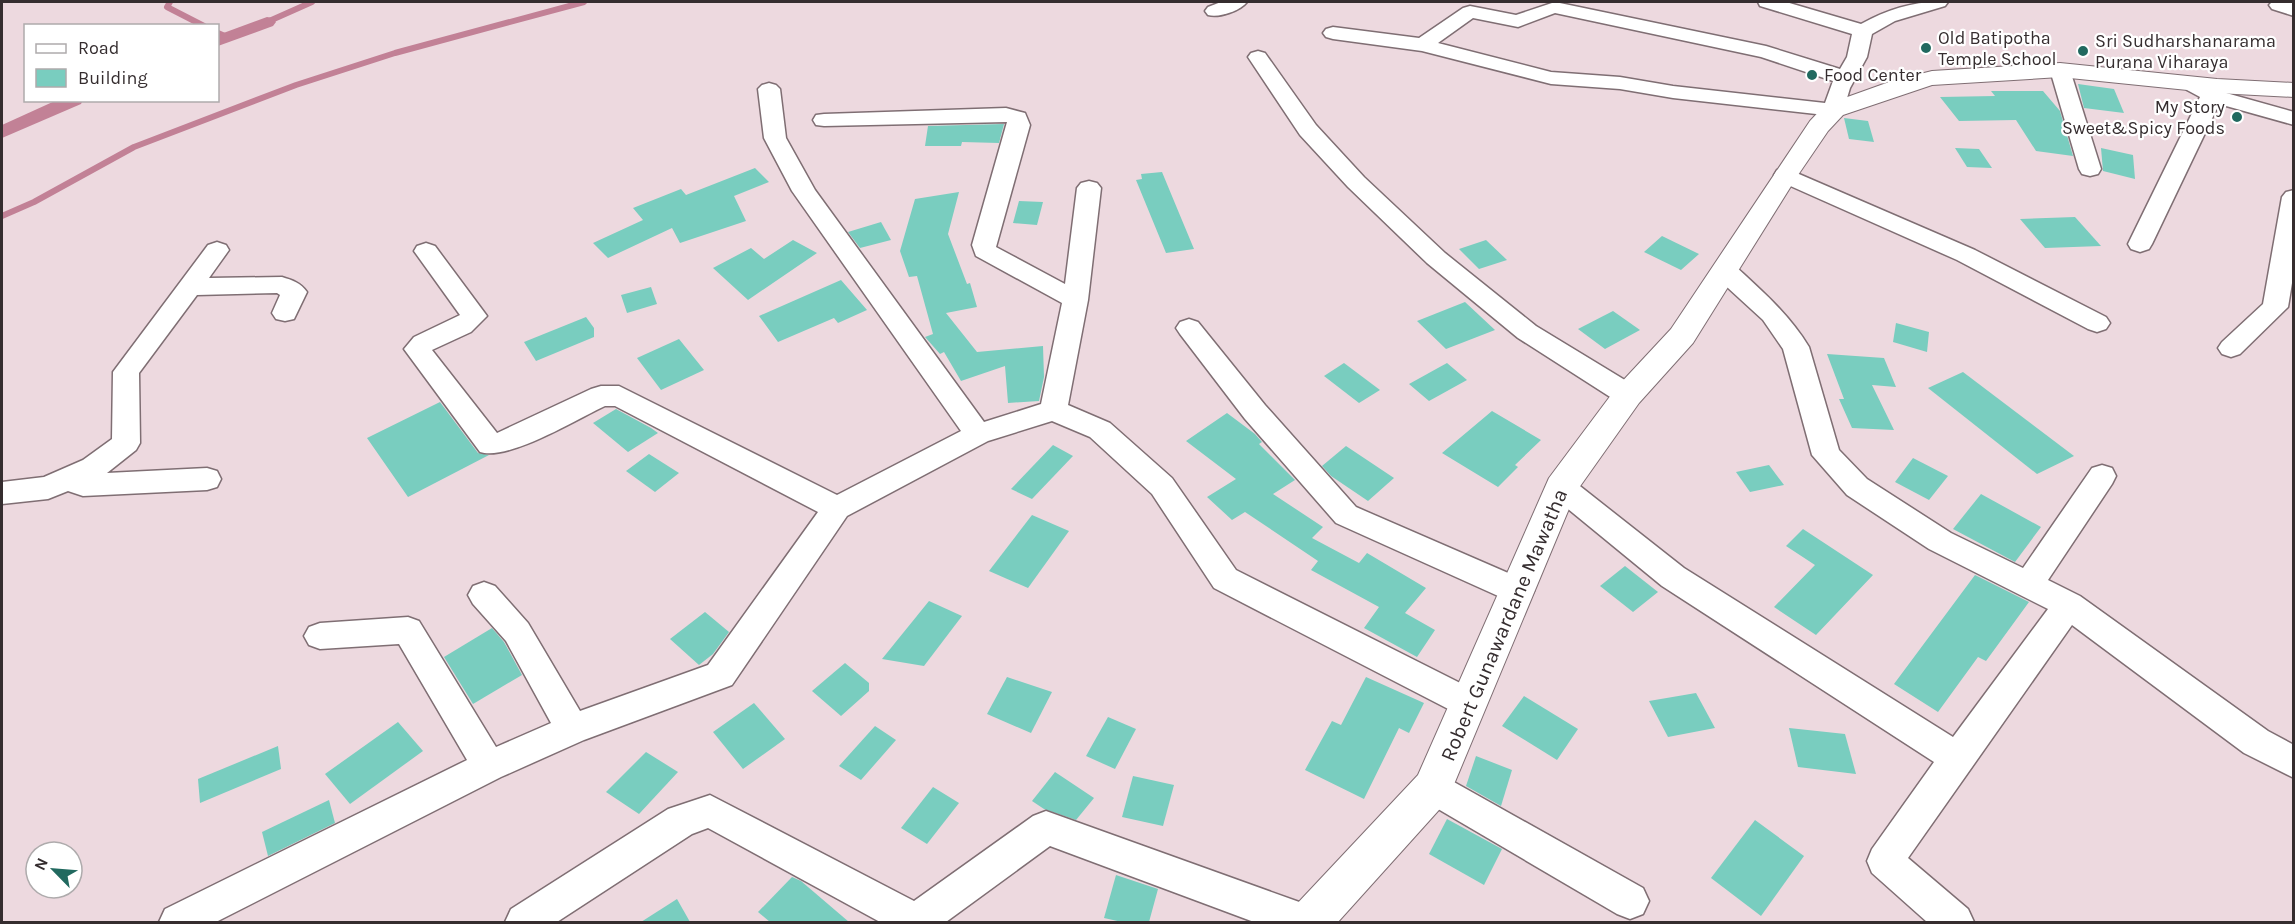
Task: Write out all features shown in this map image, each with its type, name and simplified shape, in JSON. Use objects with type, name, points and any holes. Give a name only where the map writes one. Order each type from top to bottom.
[{"type":"street","points":[[1215,11],[1237,2]]},
{"type":"street","points":[[1767,2],[1863,31],[1888,17],[1938,2]]},
{"type":"street","points":[[1423,45],[1470,12],[1518,21],[1549,4],[1766,52],[1846,78]]},
{"type":"street","points":[[1833,110],[1839,88],[1857,57],[1863,31]]},
{"type":"street","points":[[1333,33],[1423,45],[1551,78],[1620,83],[1673,92],[1833,110],[1901,86],[1932,78],[2060,70],[2190,84],[2294,90]]},
{"type":"street","points":[[1258,57],[1308,130],[1356,182],[1436,258],[1527,333],[1628,395]]},
{"type":"street","points":[[2060,70],[2090,169]]},
{"type":"street","points":[[2190,84],[2212,94],[2294,119]]},
{"type":"street","points":[[769,89],[775,138],[804,191],[978,434]]},
{"type":"street","points":[[2140,244],[2212,94]]},
{"type":"street","name":"Robert Gunawardane Mawatha","points":[[1309,922],[1433,788],[1561,488],[1628,395],[1682,336],[1785,175],[1833,110]]},
{"type":"street","points":[[824,120],[1006,114],[1017,118],[1019,125],[984,245],[985,251],[1075,300]]},
{"type":"street","points":[[1785,175],[1966,255],[2097,323]]},
{"type":"street","points":[[1053,410],[1075,300],[1089,188]]},
{"type":"street","points":[[2231,348],[2284,310],[2294,197]]},
{"type":"street","points":[[2,493],[48,488],[93,468],[126,444],[126,372],[217,250]]},
{"type":"street","points":[[426,251],[474,316],[469,323],[424,341],[417,349],[490,445],[505,442],[602,396],[619,396],[837,508]]},
{"type":"street","points":[[1725,271],[1772,314],[1796,347],[1826,455],[1857,487],[1940,541],[2069,605],[2256,742],[2294,764]]},
{"type":"street","points":[[191,286],[282,285],[294,292],[285,313]]},
{"type":"street","points":[[1189,328],[1256,412],[1346,515],[1518,591]]},
{"type":"street","points":[[178,922],[489,766],[572,729],[720,675],[837,508],[978,434],[1053,410],[1100,430],[1162,486],[1225,579],[1468,703]]},
{"type":"street","points":[[2029,584],[2102,476]]},
{"type":"street","points":[[66,480],[83,485],[207,479]]},
{"type":"street","points":[[1561,488],[1673,577],[1957,758]]},
{"type":"street","points":[[484,595],[517,632],[572,729]]},
{"type":"street","points":[[1954,922],[1885,861],[2069,605]]},
{"type":"street","points":[[320,636],[408,630],[489,766]]},
{"type":"street","points":[[1433,788],[1630,901]]},
{"type":"street","points":[[539,919],[681,821],[710,811],[916,922],[1046,828],[1302,922]]},
{"type":"building","points":[[2078,84],[2114,89],[2124,113],[2084,108]]},
{"type":"building","points":[[1991,91],[2043,91],[2060,111],[2073,156],[2036,151],[2016,120],[1959,121],[1940,97],[1995,96]]},
{"type":"building","points":[[1844,118],[1868,121],[1874,142],[1849,139]]},
{"type":"building","points":[[1004,124],[999,143],[962,142],[961,146],[925,146],[928,126]]},
{"type":"building","points":[[1955,148],[1979,149],[1992,168],[1967,167]]},
{"type":"building","points":[[2101,148],[2133,155],[2135,179],[2103,171]]},
{"type":"building","points":[[755,168],[769,182],[734,196],[746,221],[680,243],[672,228],[608,258],[593,243],[643,220],[633,208],[681,189],[686,195]]},
{"type":"building","points":[[1162,172],[1194,249],[1166,253],[1136,180],[1142,179],[1141,174]]},
{"type":"building","points":[[959,192],[948,234],[967,284],[970,283],[977,307],[946,313],[977,352],[1043,346],[1044,377],[1039,401],[1008,403],[1005,366],[961,381],[944,352],[940,354],[925,337],[933,334],[917,276],[909,277],[900,251],[915,199]]},
{"type":"building","points":[[1019,201],[1043,202],[1037,225],[1013,223]]},
{"type":"building","points":[[2075,217],[2101,246],[2045,248],[2020,219]]},
{"type":"building","points":[[881,222],[891,240],[860,248],[848,232]]},
{"type":"building","points":[[1662,236],[1699,254],[1681,270],[1644,252]]},
{"type":"building","points":[[793,240],[817,253],[748,300],[713,268],[751,248],[764,259]]},
{"type":"building","points":[[1486,240],[1507,260],[1479,269],[1459,249]]},
{"type":"building","points":[[841,280],[867,310],[838,323],[834,318],[778,342],[759,316]]},
{"type":"building","points":[[651,287],[657,304],[627,313],[621,295]]},
{"type":"building","points":[[1465,302],[1495,330],[1446,349],[1417,321]]},
{"type":"building","points":[[1613,311],[1640,330],[1605,349],[1578,329]]},
{"type":"building","points":[[586,317],[594,328],[594,337],[536,361],[524,342]]},
{"type":"building","points":[[1896,323],[1929,332],[1927,352],[1893,342]]},
{"type":"building","points":[[679,339],[704,370],[661,390],[637,358]]},
{"type":"building","points":[[1827,354],[1884,358],[1896,387],[1872,385],[1894,430],[1852,428],[1839,399],[1844,399]]},
{"type":"building","points":[[1344,363],[1380,390],[1359,403],[1324,376]]},
{"type":"building","points":[[1447,363],[1467,380],[1429,401],[1409,384]]},
{"type":"building","points":[[1963,372],[2074,456],[2037,474],[1928,388]]},
{"type":"building","points":[[440,402],[478,453],[489,455],[408,497],[367,438]]},
{"type":"building","points":[[616,409],[658,433],[628,452],[593,423]]},
{"type":"building","points":[[1492,411],[1541,440],[1515,465],[1518,467],[1498,487],[1442,453]]},
{"type":"building","points":[[1227,413],[1255,434],[1262,442],[1259,444],[1295,480],[1273,494],[1323,527],[1312,538],[1359,563],[1367,553],[1426,588],[1405,613],[1435,630],[1417,657],[1364,628],[1379,607],[1311,570],[1318,561],[1245,512],[1232,520],[1207,497],[1236,479],[1186,441]]},
{"type":"building","points":[[1053,445],[1073,456],[1032,499],[1011,489]]},
{"type":"building","points":[[1346,446],[1394,478],[1368,501],[1331,476],[1322,466]]},
{"type":"building","points":[[649,454],[679,473],[655,492],[626,471]]},
{"type":"building","points":[[1913,458],[1948,476],[1929,500],[1895,482]]},
{"type":"building","points":[[1769,465],[1784,485],[1750,492],[1736,472]]},
{"type":"building","points":[[1981,494],[2041,527],[2015,562],[1953,529]]},
{"type":"building","points":[[1032,515],[1069,531],[1028,588],[989,571]]},
{"type":"building","points":[[1803,529],[1873,575],[1816,635],[1774,607],[1815,565],[1786,546]]},
{"type":"building","points":[[1625,566],[1658,592],[1633,612],[1600,586]]},
{"type":"building","points":[[1975,575],[2029,602],[1986,661],[1978,657],[1938,712],[1894,684]]},
{"type":"building","points":[[929,601],[962,616],[924,666],[882,659]]},
{"type":"building","points":[[705,612],[729,632],[713,654],[699,665],[670,639]]},
{"type":"building","points":[[492,628],[504,642],[522,675],[473,704],[444,657]]},
{"type":"building","points":[[845,663],[869,683],[869,691],[841,716],[812,691]]},
{"type":"building","points":[[1007,677],[1052,692],[1031,733],[987,714]]},
{"type":"building","points":[[1366,677],[1424,703],[1409,733],[1399,728],[1364,799],[1305,770],[1332,721],[1341,725]]},
{"type":"building","points":[[1696,693],[1715,728],[1668,737],[1649,701]]},
{"type":"building","points":[[1524,696],[1578,729],[1557,760],[1502,726]]},
{"type":"building","points":[[754,703],[785,739],[743,769],[713,732]]},
{"type":"building","points":[[1108,717],[1136,729],[1115,769],[1086,756]]},
{"type":"building","points":[[398,722],[423,751],[350,804],[325,774]]},
{"type":"building","points":[[875,726],[896,740],[861,780],[839,766]]},
{"type":"building","points":[[1789,728],[1845,734],[1856,774],[1798,767]]},
{"type":"building","points":[[278,746],[281,769],[200,803],[198,779]]},
{"type":"building","points":[[646,752],[678,772],[639,814],[606,792]]},
{"type":"building","points":[[1476,756],[1512,770],[1501,806],[1466,786]]},
{"type":"building","points":[[1055,772],[1094,798],[1076,820],[1044,809],[1032,801]]},
{"type":"building","points":[[1133,776],[1174,785],[1163,826],[1122,817]]},
{"type":"building","points":[[933,787],[959,803],[927,844],[901,828]]},
{"type":"building","points":[[329,800],[335,823],[268,856],[262,832]]},
{"type":"building","points":[[1447,819],[1502,849],[1484,885],[1429,854]]},
{"type":"building","points":[[1755,820],[1804,856],[1761,916],[1711,878]]},
{"type":"building","points":[[1116,875],[1158,889],[1149,922],[1122,922],[1104,918]]},
{"type":"building","points":[[792,877],[801,881],[849,922],[770,922],[758,912]]},
{"type":"building","points":[[677,899],[690,922],[641,922]]},
{"type":"waterway","points":[[170,2],[167,7],[200,24]]},
{"type":"waterway","points":[[267,22],[312,2]]},
{"type":"waterway","points":[[2,216],[34,202],[134,147],[296,85],[395,53],[584,2]]},
{"type":"waterway","points":[[219,41],[267,22]]},
{"type":"waterway","points":[[219,33],[227,37]]},
{"type":"waterway","points":[[2,132],[70,102]]},
{"type":"place","name":"Old Batipotha Temple School","points":[[1926,48]]},
{"type":"place","name":"Sri Sudharshanarama Purana Viharaya","points":[[2083,51]]},
{"type":"place","name":"Food Center","points":[[1812,75]]},
{"type":"place","name":"My Story Sweet&Spicy Foods","points":[[2237,117]]}]
